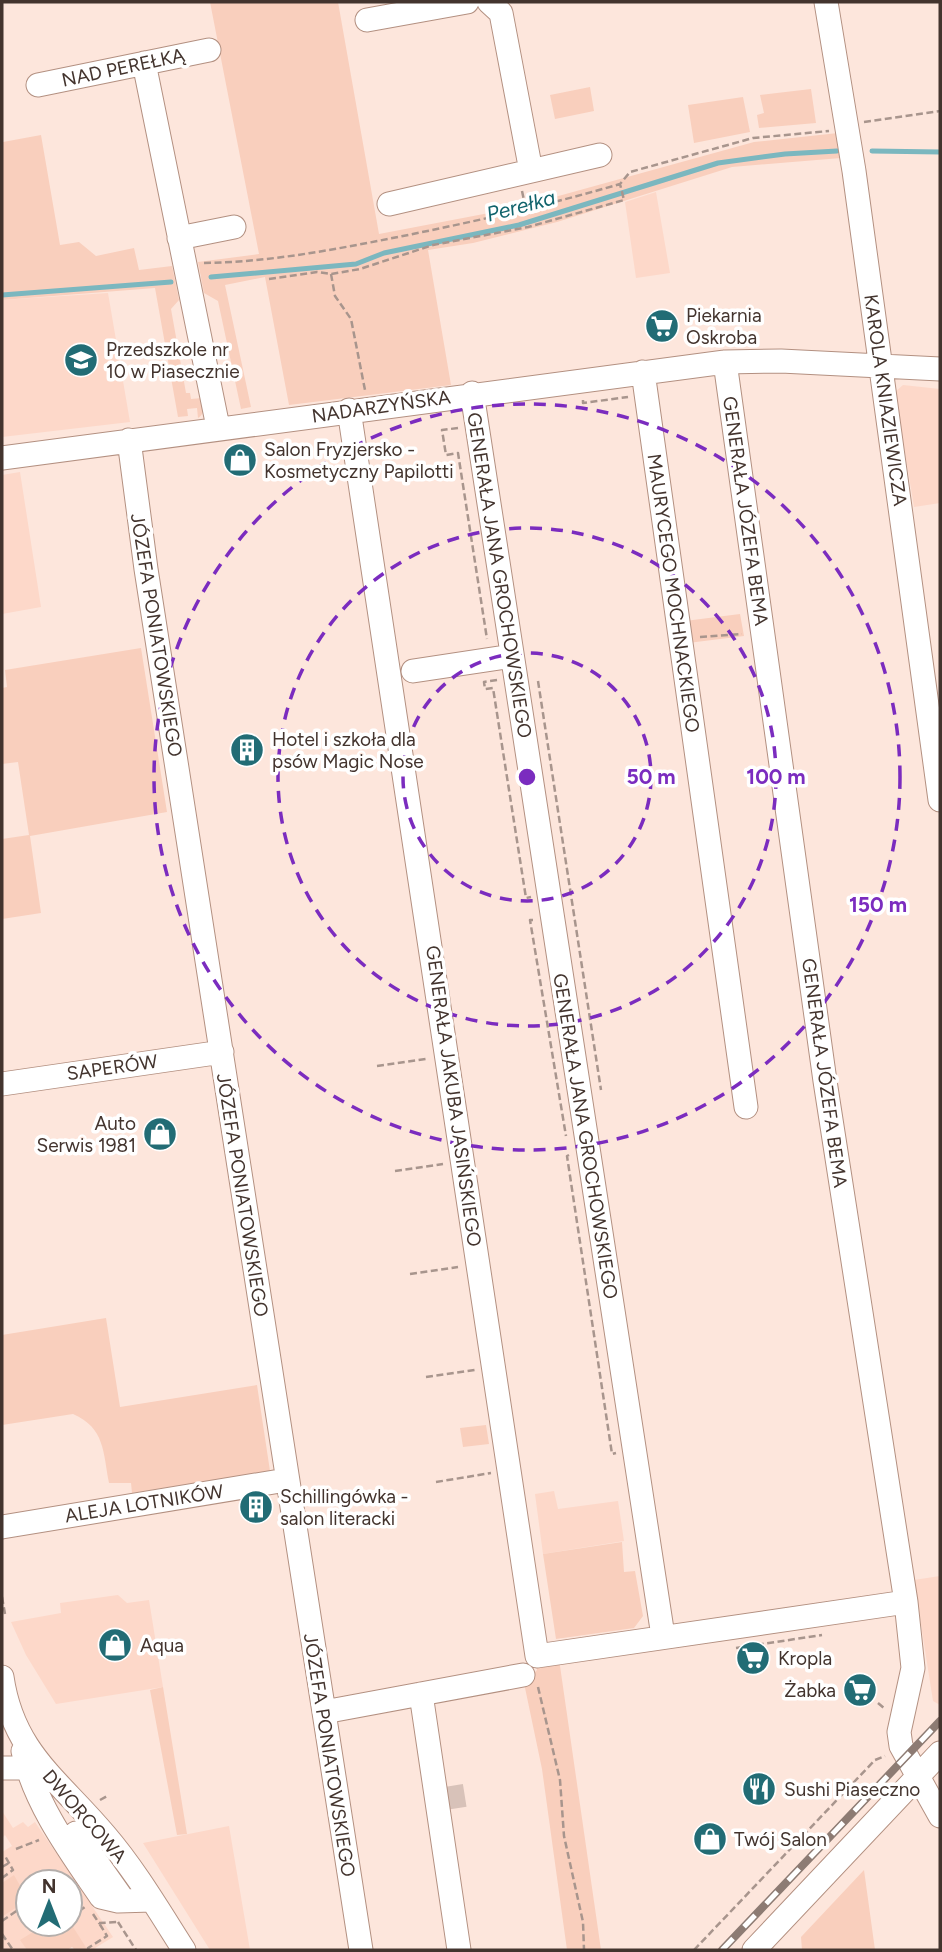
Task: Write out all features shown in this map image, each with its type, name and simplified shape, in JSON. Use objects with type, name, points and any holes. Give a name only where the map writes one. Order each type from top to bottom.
[{"type":"street","points":[[367,20],[416,6],[467,2]]},
{"type":"street","points":[[489,2],[501,13],[531,172]]},
{"type":"street","name":"KAROLA KNIAZIEWICZA","points":[[826,2],[849,137],[940,800]]},
{"type":"street","name":"NAD PEREŁKĄ","points":[[37,85],[209,50]]},
{"type":"street","points":[[144,63],[218,427]]},
{"type":"street","points":[[388,204],[600,155]]},
{"type":"street","points":[[179,238],[234,227]]},
{"type":"street","name":"NADARZYŃSKA","points":[[2,458],[358,408],[725,362],[781,361],[936,370]]},
{"type":"street","name":"GENERAŁA JÓZEFA BEMA","points":[[725,362],[825,1081],[906,1602],[914,1668],[899,1732],[901,1746],[940,1816]]},
{"type":"street","name":"MAURYCEGO MOCHNACKIEGO","points":[[643,372],[746,1107]]},
{"type":"street","name":"GENERAŁA JANA GROCHOWSKIEGO","points":[[472,393],[506,670],[663,1636]]},
{"type":"street","name":"GENERAŁA JAKUBA JASIŃSKIEGO","points":[[358,408],[537,1656],[663,1636]]},
{"type":"street","name":"JÓZEFA PONIATOWSKIEGO","points":[[129,440],[143,549],[286,1480],[361,1950]]},
{"type":"street","points":[[413,671],[506,670]]},
{"type":"street","name":"SAPERÓW","points":[[2,1084],[222,1052]]},
{"type":"street","name":"ALEJA LOTNIKÓW","points":[[2,1527],[286,1480]]},
{"type":"street","points":[[663,1636],[906,1602]]},
{"type":"street","points":[[324,1712],[529,1676]]},
{"type":"street","name":"DWORCOWA","points":[[2,1677],[6,1721],[28,1756],[106,1835],[184,1950]]},
{"type":"street","points":[[421,1694],[439,1800],[459,1950]]},
{"type":"street","points":[[754,1950],[940,1753]]},
{"type":"street","points":[[2,1769],[28,1756],[56,1829],[102,1898],[121,1911],[152,1900]]},
{"type":"path","points":[[185,266],[256,261],[337,250],[530,211],[620,184],[630,172],[753,138],[849,137],[940,111]]},
{"type":"path","points":[[269,279],[317,272],[331,274],[433,245],[483,237],[585,212],[624,200],[620,184]]},
{"type":"path","points":[[331,274],[335,296],[351,319],[358,408]]},
{"type":"path","points":[[464,427],[442,430],[446,454],[458,453],[489,650]]},
{"type":"path","points":[[679,636],[705,638],[743,634]]},
{"type":"path","points":[[494,676],[506,670]]},
{"type":"path","points":[[506,670],[484,682],[485,689],[493,688],[526,898],[536,896]]},
{"type":"path","points":[[536,931],[534,920],[530,920],[563,1136],[574,1135]]},
{"type":"path","points":[[377,1066],[428,1059]]},
{"type":"path","points":[[576,1154],[566,1156],[612,1454],[620,1453]]},
{"type":"path","points":[[394,1171],[444,1164]]},
{"type":"path","points":[[410,1275],[460,1267]]},
{"type":"path","points":[[426,1377],[487,1368]]},
{"type":"path","points":[[436,1482],[502,1472]]},
{"type":"path","points":[[2,1597],[5,1614]]},
{"type":"path","points":[[529,1676],[560,1780],[564,1836],[583,1922],[584,1950]]},
{"type":"path","points":[[694,1950],[875,1760],[892,1753]]},
{"type":"path","points":[[2,1878],[13,1870],[4,1857]]},
{"type":"path","points":[[2,1867],[9,1863]]},
{"type":"path","points":[[121,1911],[136,1950]]},
{"type":"path","points":[[89,1950],[88,1948],[107,1936],[99,1923]]},
{"type":"path","points":[[2,1934],[13,1950]]},
{"type":"shaded area","points":[[210,2],[338,2],[379,234],[515,208],[754,142],[838,133],[841,158],[732,167],[557,222],[473,243],[428,250],[451,385],[289,405],[265,277],[225,285],[251,407],[241,409],[218,301],[204,293],[198,262],[259,254]]},
{"type":"shaded area","points":[[590,87],[594,111],[555,119],[550,95]]},
{"type":"shaded area","points":[[811,89],[816,123],[759,128],[757,115],[764,113],[760,95]]},
{"type":"shaded area","points":[[743,97],[750,132],[694,143],[688,105]]},
{"type":"shaded area","points":[[41,135],[60,245],[79,242],[96,256],[134,248],[139,270],[172,266],[179,300],[171,309],[186,393],[190,393],[191,399],[202,398],[203,411],[198,418],[197,408],[187,409],[188,416],[178,417],[155,288],[2,300],[2,138],[3,142]]},
{"type":"shaded area","points":[[656,192],[670,273],[636,278],[625,202]]},
{"type":"shaded area","name":"Przedszkole nr 10 w Piasecznie","points":[[108,293],[130,422],[2,437],[2,300]]},
{"type":"shaded area","points":[[903,385],[940,389],[940,503],[914,507],[895,392]]},
{"type":"shaded area","points":[[20,472],[41,607],[2,614],[2,475]]},
{"type":"shaded area","points":[[740,614],[744,636],[688,643],[685,621]]},
{"type":"shaded area","points":[[141,648],[167,812],[30,836],[41,913],[2,919],[2,839],[29,835],[18,762],[2,764],[2,688],[7,687],[5,670]]},
{"type":"shaded area","points":[[106,1318],[120,1407],[257,1385],[270,1471],[132,1493],[131,1483],[109,1483],[97,1434],[91,1426],[73,1414],[2,1425],[2,1335]]},
{"type":"shaded area","points":[[486,1425],[489,1444],[463,1447],[460,1428]]},
{"type":"shaded area","points":[[554,1491],[558,1509],[618,1501],[624,1541],[543,1554],[535,1494]]},
{"type":"shaded area","points":[[622,1542],[624,1572],[635,1571],[643,1616],[634,1628],[556,1639],[543,1554]]},
{"type":"shaded area","points":[[940,1576],[940,1705],[933,1701],[914,1580]]},
{"type":"shaded area","points":[[118,1595],[127,1603],[149,1600],[163,1687],[56,1704],[26,1655],[11,1622],[61,1613],[60,1603]]},
{"type":"shaded area","points":[[559,1659],[601,1950],[567,1950],[542,1769],[524,1683],[537,1670],[536,1662]]},
{"type":"shaded area","points":[[163,1687],[187,1834],[177,1835],[150,1690]]},
{"type":"shaded area","points":[[2,1811],[13,1828],[23,1822],[28,1827],[35,1822],[66,1868],[14,1868],[14,1938],[36,1938],[21,1940],[27,1950],[2,1950],[2,1852],[12,1846],[5,1835],[2,1838]]},
{"type":"shaded area","points":[[229,1826],[250,1950],[210,1950],[143,1843]]},
{"type":"shaded area","points":[[864,1870],[875,1950],[802,1950],[801,1937]]},
{"type":"shaded area","points":[[14,1875],[14,1909],[3,1916],[2,1883]]},
{"type":"shaded area","points":[[84,1894],[113,1937],[92,1950],[86,1949],[79,1938],[84,1938]]},
{"type":"shaded area","points":[[80,1938],[87,1949],[75,1950],[72,1947],[67,1950],[27,1950],[20,1940]]},
{"type":"waterway","name":"Perełka","points":[[211,277],[356,264],[384,253],[519,225],[718,163],[785,154],[837,151]]},
{"type":"waterway","name":"Perełka","points":[[872,151],[940,152]]},
{"type":"waterway","name":"Perełka","points":[[2,295],[171,282]]},
{"type":"tunnel","points":[[442,1799],[467,1795]]},
{"type":"railway","points":[[722,1950],[940,1721]]},
{"type":"place","name":"Piekarnia Oskroba","points":[[662,326]]},
{"type":"place","name":"Przedszkole nr 10 w Piasecznie","points":[[81,360]]},
{"type":"place","name":"Salon Fryzjersko - Kosmetyczny Papilotti","points":[[240,460]]},
{"type":"place","name":"Hotel i szkoła dla psów Magic Nose","points":[[247,750]]},
{"type":"place","name":"Auto Serwis 1981","points":[[160,1134]]},
{"type":"place","name":"Schillingówka - salon literacki","points":[[256,1507]]},
{"type":"place","name":"Aqua","points":[[115,1645]]},
{"type":"place","name":"Kropla","points":[[753,1658]]},
{"type":"place","name":"Żabka","points":[[860,1690]]},
{"type":"place","name":"Sushi Piaseczno","points":[[759,1789]]},
{"type":"place","name":"Twój Salon","points":[[710,1839]]}]
